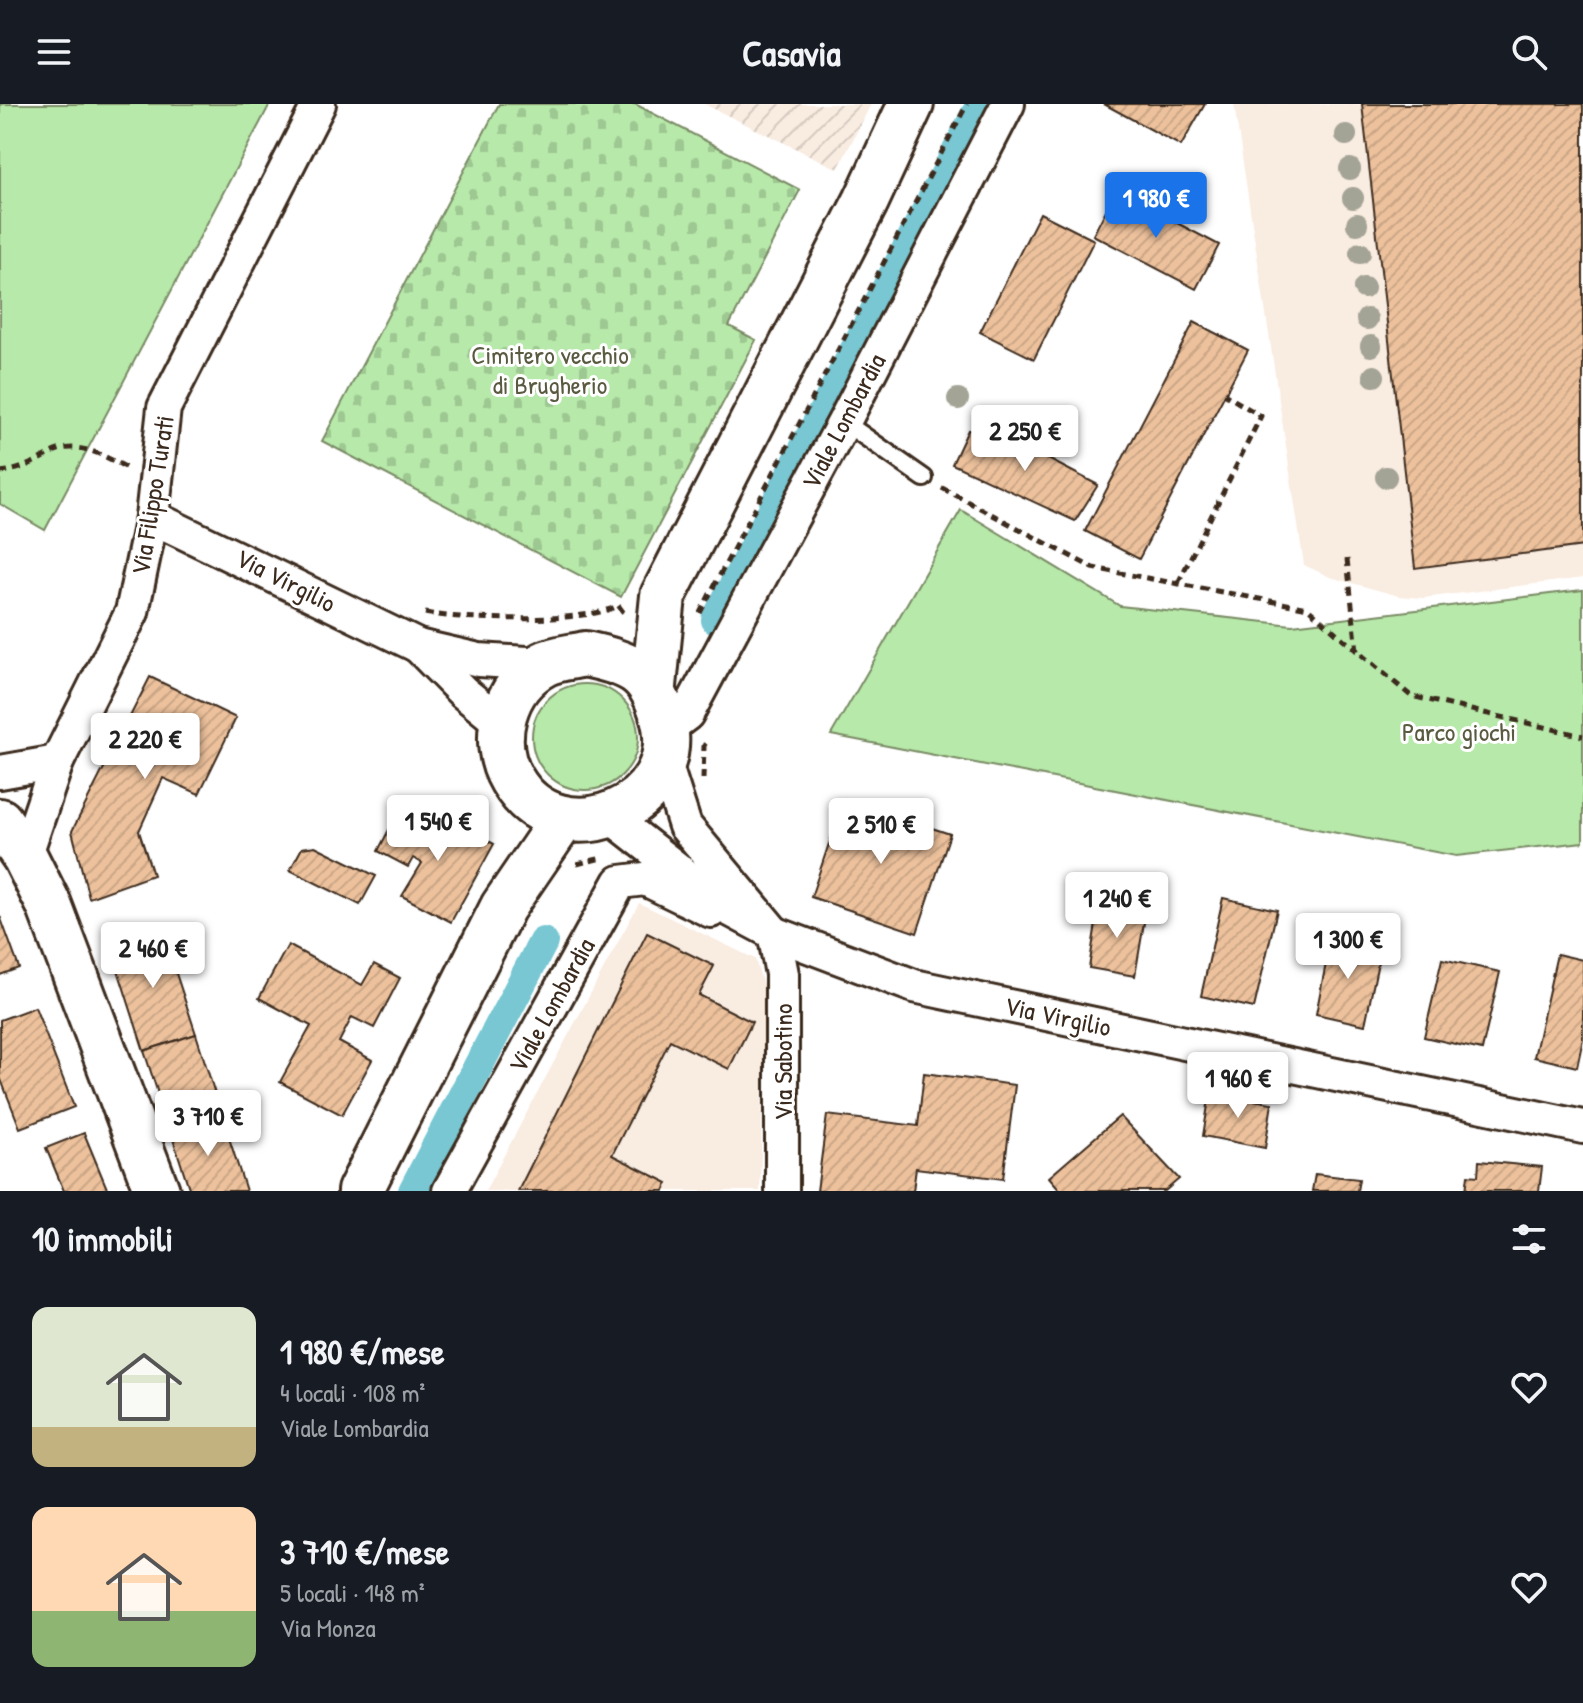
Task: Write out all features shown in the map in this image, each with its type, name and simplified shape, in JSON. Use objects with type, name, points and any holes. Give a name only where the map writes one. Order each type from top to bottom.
[{"type":"main road","points":[[648,610],[654,686],[666,744],[653,784],[635,804],[611,817],[587,822],[563,819],[543,811],[513,783],[504,764],[501,723],[516,688],[565,659],[616,640],[648,610],[866,201],[911,104]]},
{"type":"main road","points":[[866,201],[925,104]]},
{"type":"main road","points":[[565,659],[636,670],[654,686]]},
{"type":"main road","points":[[503,907],[516,833],[513,783]]},
{"type":"main road","points":[[360,1191],[503,907],[563,819]]},
{"type":"main road","points":[[0,821],[25,857],[49,905],[157,1191]]},
{"type":"street","name":"Via Filippo Turati","points":[[25,857],[57,762],[132,612],[152,517],[164,408],[319,104]]},
{"type":"street","name":"Viale Lombardia","points":[[666,744],[687,714],[844,422],[1008,104]]},
{"type":"street","name":"Via Virgilio","points":[[152,517],[418,646],[479,660],[565,659]]},
{"type":"street","name":"Via Virgilio","points":[[418,646],[463,692],[501,723]]},
{"type":"street","name":"Via Virgilio","points":[[666,744],[685,826],[774,933]]},
{"type":"street","points":[[0,772],[57,762]]},
{"type":"street","name":"Via Virgilio","points":[[611,817],[727,908],[774,933],[914,986],[1583,1127]]},
{"type":"street","name":"Viale Lombardia","points":[[449,1191],[620,882],[645,879],[737,924],[774,933]]},
{"type":"street","name":"Via Sabotino","points":[[774,933],[782,974],[782,1191]]},
{"type":"lane","points":[[844,422],[924,478]]},
{"type":"path","points":[[1178,583],[1261,416],[1224,394]]},
{"type":"path","points":[[0,472],[36,462],[61,448],[74,447],[100,455],[156,482]]},
{"type":"path","points":[[924,478],[1093,568],[1308,608],[1411,696],[1583,736]]},
{"type":"path","points":[[1347,559],[1357,651]]},
{"type":"path","points":[[417,611],[480,619],[594,614],[618,605],[648,610]]},
{"type":"shaded area","points":[[704,104],[871,104],[838,169]]},
{"type":"shaded area","points":[[1234,104],[1583,104],[1583,578],[1423,598],[1399,596],[1330,577],[1304,565]]},
{"type":"shaded area","points":[[639,903],[755,959],[765,991],[760,1191],[485,1191]]},
{"type":"green space","points":[[0,104],[270,104],[45,530],[0,504]]},
{"type":"green space","name":"Cimitero vecchio di Brugherio","points":[[499,104],[635,104],[800,190],[729,326],[756,340],[621,597],[322,441]]},
{"type":"green space","name":"Parco giochi","points":[[961,510],[1120,606],[1292,625],[1583,590],[1583,842],[1456,856],[831,735]]},
{"type":"green space","points":[[585,684],[605,688],[622,700],[634,717],[638,737],[634,757],[622,774],[605,786],[585,790],[565,786],[548,774],[536,757],[532,737],[536,717],[548,700],[565,688]]},
{"type":"building","points":[[1104,104],[1205,104],[1181,146]]},
{"type":"building","points":[[1362,104],[1583,104],[1583,546],[1415,568]]},
{"type":"building","points":[[1116,191],[1219,245],[1196,289],[1093,235]]},
{"type":"building","points":[[1040,213],[1094,240],[1034,359],[980,332]]},
{"type":"building","points":[[1194,322],[1248,350],[1139,559],[1085,531]]},
{"type":"building","points":[[968,430],[1008,438],[1098,485],[1075,521],[952,464]]},
{"type":"building","points":[[150,677],[236,718],[199,794],[163,778],[139,831],[153,875],[89,898],[72,831]]},
{"type":"building","points":[[844,799],[950,834],[917,933],[811,897]]},
{"type":"building","points":[[395,818],[435,837],[447,818],[494,844],[451,922],[402,896],[422,863],[413,858],[408,867],[378,851]]},
{"type":"building","points":[[315,846],[376,876],[360,905],[290,870],[302,848]]},
{"type":"building","points":[[1223,898],[1277,910],[1254,1008],[1201,996]]},
{"type":"building","points":[[1099,904],[1146,911],[1135,976],[1089,968]]},
{"type":"building","points":[[0,916],[19,968],[0,975]]},
{"type":"building","points":[[161,928],[196,1034],[144,1051],[110,945]]},
{"type":"building","points":[[647,933],[714,966],[699,995],[752,1022],[729,1069],[670,1040],[612,1155],[668,1183],[664,1191],[518,1191]]},
{"type":"building","points":[[1331,938],[1381,948],[1365,1025],[1316,1014]]},
{"type":"building","points":[[288,945],[362,985],[374,964],[400,978],[374,1028],[352,1017],[339,1042],[372,1060],[342,1115],[280,1082],[311,1026],[259,998]]},
{"type":"building","points":[[1557,954],[1583,960],[1583,1039],[1577,1067],[1534,1057]]},
{"type":"building","points":[[1442,959],[1500,972],[1482,1050],[1424,1037]]},
{"type":"building","points":[[35,1007],[74,1107],[20,1128],[0,1077],[0,1020]]},
{"type":"building","points":[[196,1034],[222,1116],[171,1133],[144,1051]]},
{"type":"building","points":[[924,1073],[1015,1085],[1003,1179],[916,1168],[913,1191],[817,1191],[827,1115],[918,1126]]},
{"type":"building","points":[[1210,1093],[1272,1103],[1265,1148],[1203,1136]]},
{"type":"building","points":[[222,1116],[246,1191],[190,1191],[171,1133]]},
{"type":"building","points":[[1120,1116],[1179,1179],[1165,1191],[1061,1191],[1049,1177]]},
{"type":"building","points":[[84,1133],[108,1191],[64,1191],[46,1148]]},
{"type":"building","points":[[1479,1161],[1542,1167],[1539,1191],[1466,1191],[1468,1175],[1478,1176]]},
{"type":"building","points":[[1315,1174],[1359,1179],[1357,1191],[1312,1191]]},
{"type":"waterway","points":[[716,620],[981,104]]},
{"type":"waterway","points":[[413,1191],[543,942]]}]
